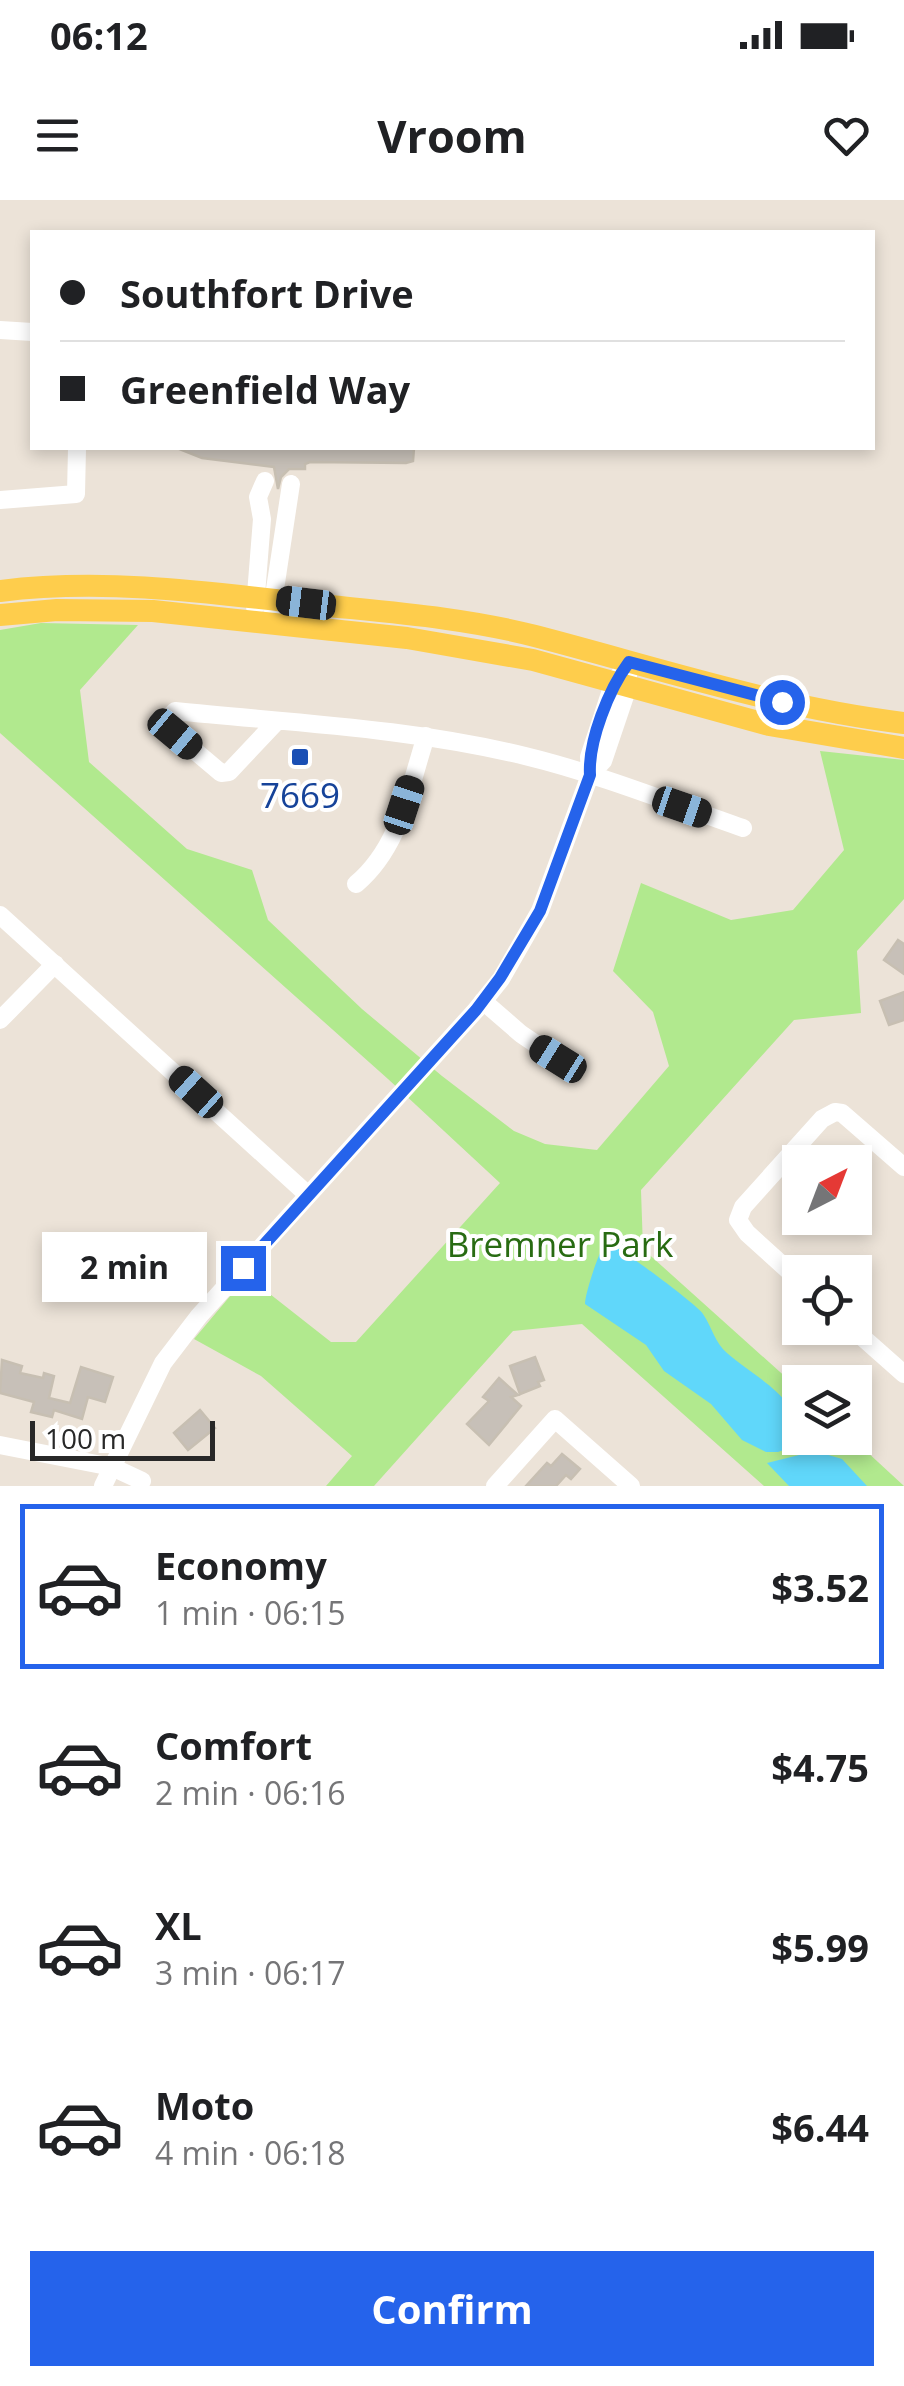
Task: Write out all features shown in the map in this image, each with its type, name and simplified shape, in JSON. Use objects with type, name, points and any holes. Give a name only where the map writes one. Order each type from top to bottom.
[{"type":"main road","points":[[0,591],[111,585],[454,620],[531,634],[837,715],[904,722]]},
{"type":"main road","points":[[0,615],[109,609],[458,646],[533,660],[769,725],[904,748]]},
{"type":"street","points":[[0,330],[30,332]]},
{"type":"street","points":[[0,500],[76,494],[76,450]]},
{"type":"street","points":[[263,623],[262,519],[258,497],[265,481]]},
{"type":"street","points":[[264,598],[291,484]]},
{"type":"street","points":[[102,1486],[163,1363],[199,1316],[483,1002],[522,947],[540,911],[590,775],[589,758],[629,662]]},
{"type":"street","points":[[277,722],[230,772],[221,772],[175,734],[169,727],[169,717],[175,711],[426,736],[526,756],[744,828]]},
{"type":"street","points":[[356,884],[382,858],[393,840],[426,736]]},
{"type":"street","points":[[0,915],[308,1195]]},
{"type":"street","points":[[0,1020],[55,964]]},
{"type":"street","points":[[483,1002],[558,1059]]},
{"type":"street","points":[[782,1265],[738,1220],[742,1207],[822,1119],[834,1112],[842,1113],[904,1166]]},
{"type":"street","points":[[871,1345],[904,1374]]},
{"type":"street","points":[[495,1486],[554,1418],[621,1483]]},
{"type":"street","points":[[0,1445],[112,1467],[142,1481]]},
{"type":"green space","name":"Bremner Park","points":[[41,623],[138,625],[80,690],[89,762],[187,849],[252,870],[268,920],[362,1009],[514,1131],[545,1144],[597,1150],[669,1066],[653,1012],[613,971],[641,883],[731,920],[793,910],[844,850],[820,751],[904,760],[904,899],[857,951],[861,1013],[794,1020],[641,1190],[643,1249],[782,1374],[782,1455],[870,1455],[904,1486],[764,1486],[582,1324],[513,1331],[374,1486],[326,1486],[352,1456],[261,1376],[194,1339],[247,1276],[331,1342],[356,1342],[500,1183],[0,733],[0,630]]},
{"type":"water","points":[[612,1245],[628,1255],[698,1309],[723,1349],[782,1397],[782,1451],[766,1452],[742,1440],[711,1404],[664,1371],[646,1345],[585,1304],[602,1249]]},
{"type":"water","points":[[799,1455],[828,1455],[842,1459],[867,1486],[789,1486],[767,1463]]},
{"type":"building","points":[[182,450],[414,450],[413,461],[406,463],[310,462],[305,469],[289,469],[281,477],[278,489],[274,467],[202,458]]},
{"type":"building","points":[[898,940],[904,944],[904,974],[884,960]]},
{"type":"building","points":[[904,992],[904,1020],[889,1025],[880,1001]]},
{"type":"building","points":[[535,1357],[544,1380],[538,1382],[540,1386],[520,1394],[510,1366]]},
{"type":"building","points":[[2,1360],[22,1366],[20,1373],[54,1376],[49,1398],[70,1403],[81,1367],[113,1377],[105,1402],[88,1397],[82,1419],[54,1410],[52,1417],[31,1412],[34,1402],[0,1393]]},
{"type":"building","points":[[499,1378],[518,1395],[511,1397],[521,1406],[489,1445],[467,1424],[489,1401],[483,1397]]},
{"type":"building","points":[[200,1410],[215,1428],[188,1450],[174,1433]]},
{"type":"building","points":[[562,1454],[580,1469],[571,1479],[566,1475],[556,1486],[526,1486],[547,1463],[551,1466]]},
{"type":"place","name":"7669","points":[[300,757]]},
{"type":"route","points":[[243,1268],[476,1010],[522,947],[540,911],[590,775],[589,758],[614,681],[629,662],[782,702]]}]
